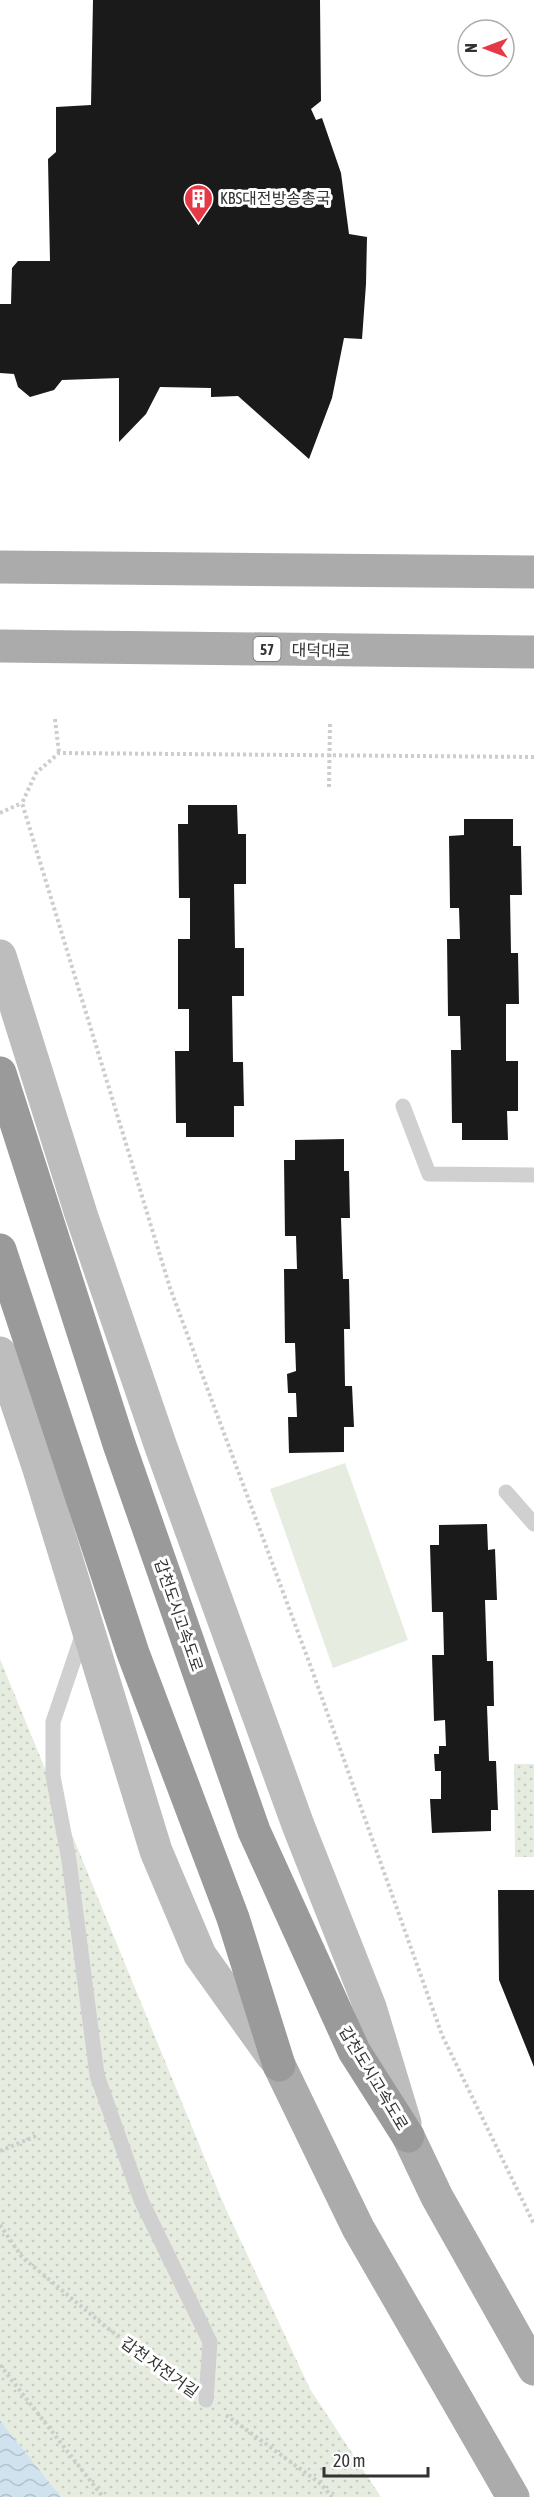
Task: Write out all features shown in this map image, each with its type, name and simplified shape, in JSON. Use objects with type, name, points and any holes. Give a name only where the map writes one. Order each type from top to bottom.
[{"type":"highway","name":"갑천도시고속도로","points":[[0,1073],[119,1444],[254,1831],[354,2051],[408,2136]]},
{"type":"highway","points":[[0,1250],[133,1653],[233,1918],[279,2065]]},
{"type":"main road","points":[[0,567],[534,572]]},
{"type":"main road","name":"대덕대로","points":[[0,646],[534,652]]},
{"type":"main road","points":[[279,2065],[358,2228],[513,2497]]},
{"type":"main road","points":[[408,2136],[437,2197],[534,2369]]},
{"type":"street","points":[[0,956],[81,1214],[161,1447],[298,1825],[370,2007],[408,2136]]},
{"type":"street","points":[[0,1353],[156,1851],[200,1955],[279,2065]]},
{"type":"lane","points":[[403,1106],[429,1174],[534,1175]]},
{"type":"lane","points":[[506,1492],[534,1524]]},
{"type":"lane","points":[[86,1625],[53,1722],[53,1776],[69,1860],[97,2075],[141,2200],[210,2342],[206,2400]]},
{"type":"path","points":[[55,719],[59,753]]},
{"type":"path","points":[[329,787],[330,721]]},
{"type":"path","points":[[0,813],[22,803],[36,773],[59,753],[534,757]]},
{"type":"path","points":[[22,803],[170,1288],[312,1670],[442,2035],[534,2224]]},
{"type":"path","points":[[0,2151],[36,2136]]},
{"type":"path","name":"갑천 자전거길","points":[[0,2226],[22,2257],[106,2327],[321,2484],[332,2497]]},
{"type":"path","points":[[0,2365],[103,2497]]},
{"type":"shaded area","points":[[345,1463],[408,1640],[333,1668],[270,1489]]},
{"type":"shaded area","points":[[0,1659],[224,2205],[310,2389],[381,2497],[61,2497],[0,2420]]},
{"type":"shaded area","points":[[514,1764],[534,1764],[534,1857],[515,1857]]},
{"type":"water","points":[[0,2420],[61,2497],[0,2497]]},
{"type":"building","name":"KBS대전방송총국","points":[[93,0],[320,0],[321,101],[311,109],[316,120],[322,118],[341,173],[349,234],[367,237],[366,284],[362,339],[344,338],[332,398],[309,459],[238,396],[211,397],[211,388],[160,387],[146,414],[119,442],[119,378],[62,380],[54,390],[30,397],[18,387],[14,374],[0,373],[0,304],[11,304],[12,268],[18,261],[50,261],[48,159],[56,152],[56,107],[91,105]]},
{"type":"building","points":[[188,805],[237,805],[238,834],[246,834],[246,884],[234,884],[235,948],[244,948],[244,996],[232,996],[233,1062],[243,1062],[244,1106],[234,1106],[234,1137],[186,1137],[186,1123],[176,1123],[175,1051],[189,1051],[189,1009],[178,1009],[178,939],[190,939],[190,898],[179,898],[178,824],[188,824]]},
{"type":"building","points":[[464,819],[513,819],[513,846],[521,846],[522,895],[510,895],[511,953],[518,953],[519,1004],[506,1004],[506,1061],[518,1061],[518,1111],[507,1111],[508,1140],[462,1140],[462,1123],[452,1123],[451,1050],[461,1050],[460,1016],[448,1016],[447,939],[460,939],[459,908],[450,908],[449,836],[464,835]]},
{"type":"building","points":[[344,1139],[344,1171],[349,1171],[350,1218],[341,1218],[343,1279],[349,1279],[350,1329],[344,1329],[345,1386],[352,1386],[354,1427],[344,1427],[344,1452],[289,1453],[288,1417],[297,1417],[296,1393],[288,1393],[287,1374],[296,1371],[295,1343],[285,1343],[284,1269],[297,1269],[296,1236],[285,1236],[284,1160],[295,1160],[295,1140]]},
{"type":"building","points":[[487,1524],[488,1550],[495,1549],[497,1600],[485,1600],[487,1661],[493,1661],[494,1706],[487,1706],[489,1761],[496,1761],[498,1810],[491,1810],[491,1831],[432,1833],[430,1799],[441,1799],[441,1771],[435,1771],[434,1754],[439,1754],[439,1746],[446,1746],[445,1720],[434,1721],[432,1655],[444,1655],[443,1612],[432,1612],[430,1545],[439,1545],[439,1525]]},
{"type":"building","points":[[498,1890],[534,1890],[534,2067],[499,1980]]},
{"type":"place","name":"KBS대전방송총국","points":[[199,224]]}]
